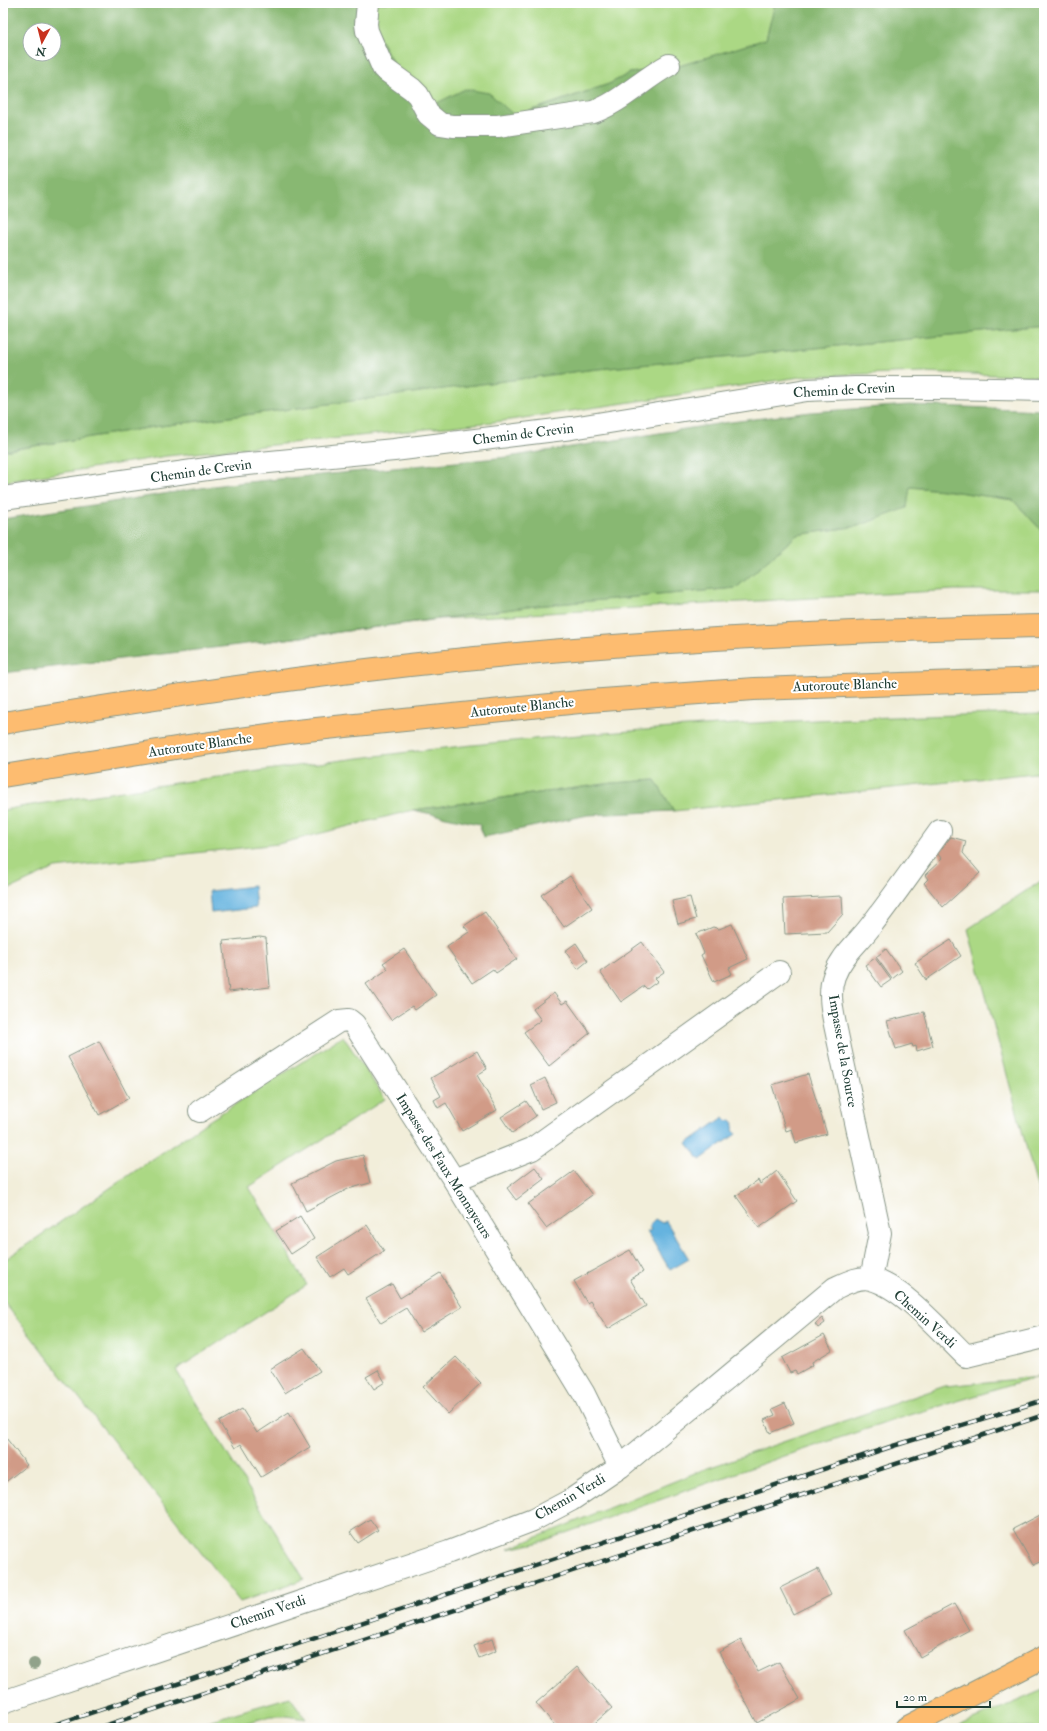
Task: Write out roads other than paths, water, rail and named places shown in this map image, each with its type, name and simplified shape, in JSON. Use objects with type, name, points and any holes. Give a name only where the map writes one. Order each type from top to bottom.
[{"type":"main road","points":[[3,723],[126,703],[286,680],[577,649],[766,636],[1044,626]]},
{"type":"main road","name":"Autoroute Blanche","points":[[3,776],[182,747],[298,731],[590,701],[754,689],[1044,679]]},
{"type":"main road","points":[[906,1728],[1044,1657]]},
{"type":"street","points":[[368,3],[366,24],[367,31],[382,68],[412,89],[432,118],[446,126],[498,126],[593,112],[603,109],[654,73],[669,65]]},
{"type":"street","name":"Chemin de Crevin","points":[[3,498],[228,466],[394,450],[572,428],[807,390],[855,388],[1044,390]]},
{"type":"street","name":"Impasse de la Source","points":[[871,1279],[880,1233],[832,1010],[831,989],[834,977],[842,960],[869,929],[940,831]]},
{"type":"street","points":[[454,1180],[532,1149],[779,972]]},
{"type":"street","name":"Impasse des Faux Monnayeurs","points":[[200,1111],[339,1021],[349,1020],[354,1024],[454,1180],[584,1394],[620,1467]]},
{"type":"street","name":"Chemin Verdi","points":[[3,1702],[448,1552],[533,1520],[571,1500],[620,1467],[835,1288],[856,1279],[871,1279],[898,1291],[966,1356],[1044,1337]]},
{"type":"water","points":[[254,886],[256,908],[211,913],[209,891]]},
{"type":"water","points":[[724,1117],[727,1121],[731,1120],[734,1123],[733,1130],[736,1134],[700,1160],[687,1143]]},
{"type":"water","points":[[655,1219],[662,1223],[666,1221],[689,1259],[670,1270],[647,1232],[651,1230],[649,1227]]},
{"type":"railway","points":[[45,1728],[893,1446],[1044,1400]]},
{"type":"railway","points":[[98,1728],[1044,1415]]}]
